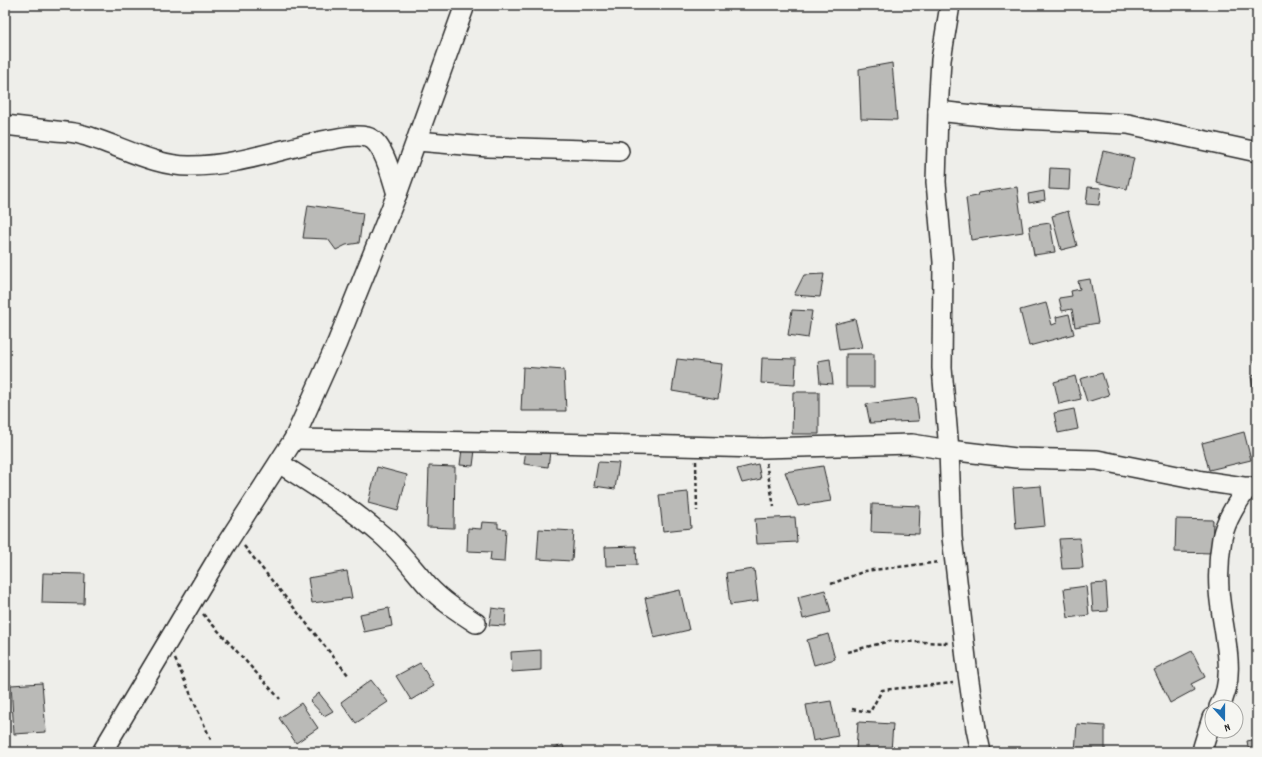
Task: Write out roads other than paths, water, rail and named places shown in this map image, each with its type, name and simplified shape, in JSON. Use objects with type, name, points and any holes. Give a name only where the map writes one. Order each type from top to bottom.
[{"type":"street","points":[[102,752],[233,533],[294,439],[337,343],[397,194],[465,5]]},
{"type":"street","points":[[950,5],[941,60],[936,182],[943,262],[942,368],[949,450],[954,560],[969,681],[981,752]]},
{"type":"street","points":[[938,111],[1007,118],[1128,124],[1257,152]]},
{"type":"street","points":[[5,125],[81,134],[111,143],[137,155],[169,164],[188,167],[211,166],[244,160],[304,144],[350,137],[367,137],[375,141],[382,151],[397,194]]},
{"type":"street","points":[[416,141],[488,147],[619,151]]},
{"type":"street","points":[[294,439],[763,448],[912,444],[1016,458],[1097,460],[1203,482],[1252,488]]},
{"type":"street","points":[[278,463],[337,500],[384,537],[410,563],[428,586],[453,608],[476,623]]},
{"type":"street","points":[[1223,699],[1226,688],[1228,661],[1219,590],[1222,538],[1229,517],[1252,488]]},
{"type":"street","points":[[1204,752],[1203,746],[1205,739]]}]
